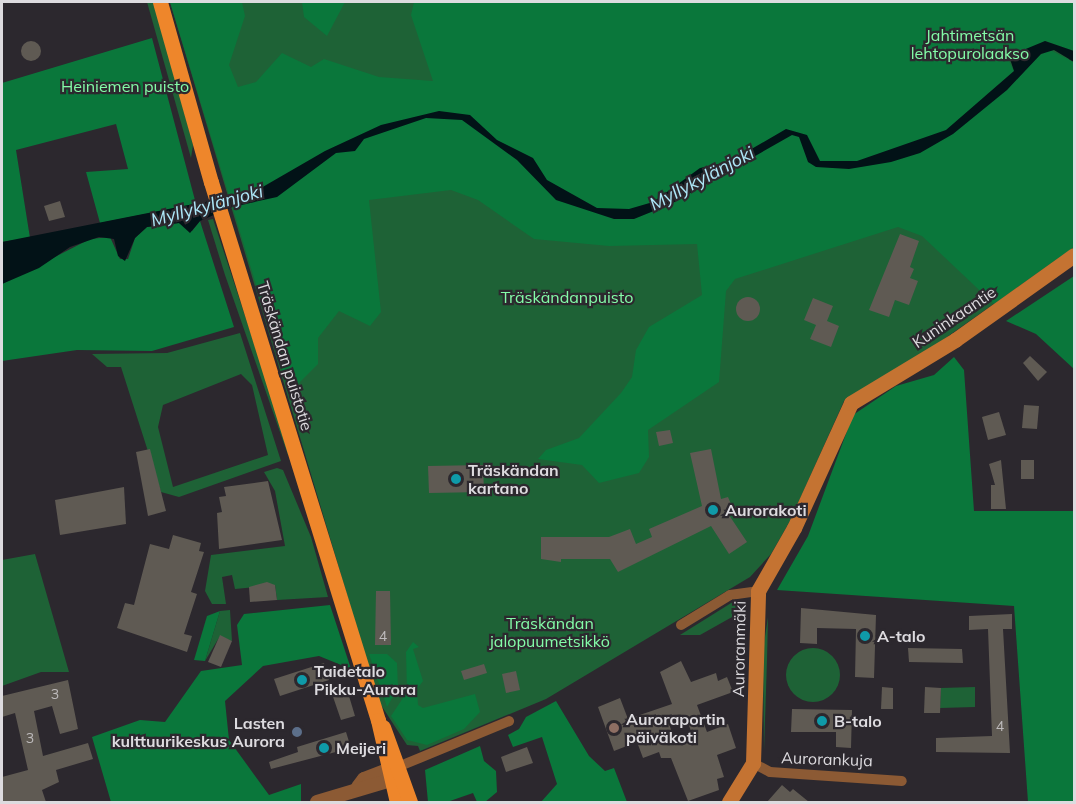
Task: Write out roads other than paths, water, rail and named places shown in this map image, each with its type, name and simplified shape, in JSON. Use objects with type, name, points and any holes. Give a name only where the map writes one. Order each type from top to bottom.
[{"type":"main road","name":"Träskändan puistotie","points":[[160,2],[211,182],[393,771]]},
{"type":"main road","name":"Kuninkaantie","points":[[850,403],[955,340],[1074,255]]},
{"type":"main road","name":"Auroranmäki","points":[[729,802],[753,763],[758,591],[794,528],[850,403]]},
{"type":"main road","points":[[393,771],[397,802]]},
{"type":"main road","points":[[393,771],[410,802]]},
{"type":"street","points":[[681,626],[730,595],[758,591]]},
{"type":"street","points":[[317,802],[358,787],[364,779],[393,771],[509,721]]},
{"type":"street","name":"Aurorankuja","points":[[753,763],[770,772],[902,781]]},
{"type":"water","name":"Myllykylänjoki","points":[[1045,41],[1074,51],[1074,62],[1054,50],[1041,54],[1007,90],[953,134],[920,153],[891,162],[849,169],[816,167],[808,162],[799,137],[792,135],[671,204],[634,219],[614,219],[556,200],[517,160],[462,120],[426,118],[364,139],[355,151],[336,153],[277,197],[232,207],[200,221],[190,233],[179,223],[147,227],[135,238],[125,261],[118,256],[114,239],[99,237],[70,247],[39,268],[2,284],[2,242],[254,192],[325,151],[381,125],[439,111],[470,115],[497,140],[533,158],[547,180],[597,208],[629,209],[653,202],[700,168],[729,162],[786,129],[807,135],[820,161],[857,161],[946,130],[1014,71],[1009,56]]},
{"type":"place","name":"Träskändan kartano","points":[[456,479]]},
{"type":"place","name":"Aurorakoti","points":[[713,510]]},
{"type":"place","name":"A-talo","points":[[865,636]]},
{"type":"place","name":"Taidetalo Pikku-Aurora","points":[[302,680]]},
{"type":"place","name":"B-talo","points":[[822,721]]},
{"type":"place","name":"Auroraportin päiväkoti","points":[[614,728]]},
{"type":"place","name":"Lasten kulttuurikeskus Aurora","points":[[297,732]]},
{"type":"place","name":"Meijeri","points":[[324,748]]},
{"type":"park label","name":"Jahtimetsän lehtopurolaakso","points":[[970,44]]},
{"type":"park label","name":"Heiniemen puisto","points":[[125,86]]},
{"type":"park label","name":"Träskändanpuisto","points":[[567,297]]},
{"type":"park label","name":"Träskändan jalopuumetsikkö","points":[[550,632]]}]
